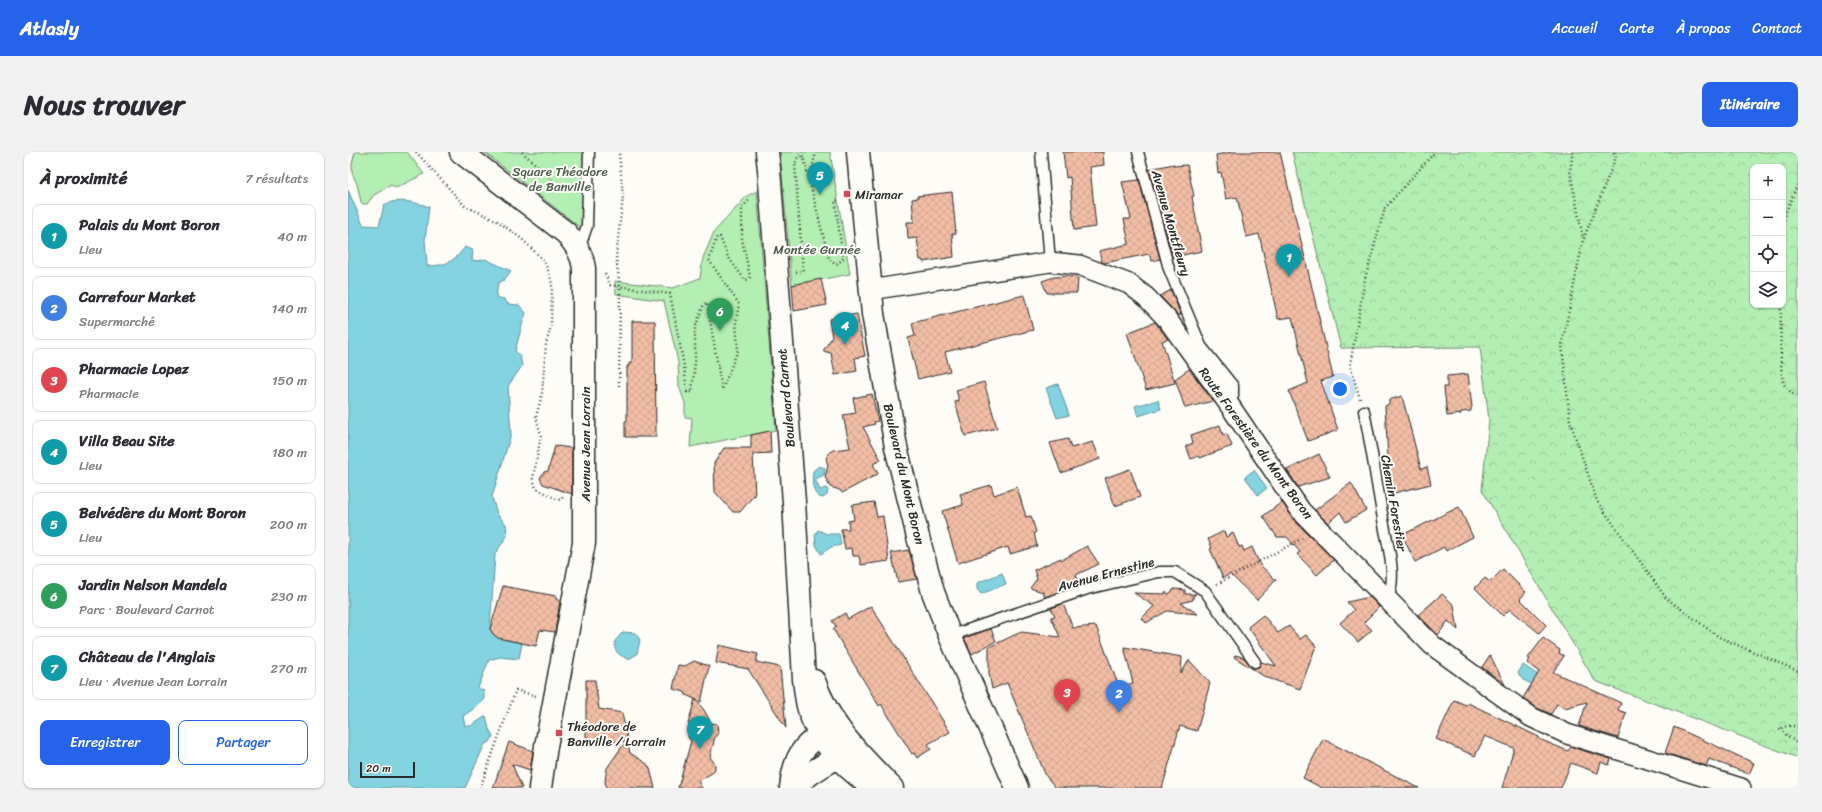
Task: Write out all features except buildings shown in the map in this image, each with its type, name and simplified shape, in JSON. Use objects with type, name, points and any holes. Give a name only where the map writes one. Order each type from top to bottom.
[{"type":"street","points":[[461,152],[566,233],[581,254]]},
{"type":"street","name":"Boulevard Carnot","points":[[767,152],[794,502],[804,679],[809,707],[821,737],[867,763],[892,788]]},
{"type":"street","name":"Boulevard du Mont Boron","points":[[858,152],[870,290],[896,447],[933,592],[1012,785]]},
{"type":"street","name":"Avenue Jean Lorrain","points":[[540,788],[546,746],[584,542],[585,323],[581,254]]},
{"type":"street","name":"Route Forestière du Mont Boron","points":[[870,290],[1050,262],[1079,265],[1129,284],[1146,296],[1167,319],[1228,403],[1301,510],[1432,645],[1531,717],[1567,734],[1741,788]]},
{"type":"street","name":"Boulevard Carnot","points":[[803,645],[822,703],[841,747],[857,776],[874,788]]},
{"type":"street","points":[[791,788],[796,762],[802,751],[808,745],[821,737]]},
{"type":"street","points":[[794,788],[803,778],[841,747]]},
{"type":"lane","points":[[581,254],[587,226],[589,152]]},
{"type":"lane","points":[[1041,152],[1050,262]]},
{"type":"lane","name":"Avenue Montfleury","points":[[1138,152],[1169,269],[1201,346],[1233,386],[1233,396],[1228,403]]},
{"type":"lane","name":"Chemin Forestier","points":[[1364,411],[1393,571],[1392,587],[1388,600]]},
{"type":"lane","name":"Avenue Ernestine","points":[[950,636],[1087,589],[1159,572],[1175,572],[1205,591],[1255,662]]},
{"type":"path","points":[[416,152],[462,202],[473,210],[496,220],[522,239],[543,260],[549,272],[552,284],[550,327],[546,344],[542,394],[536,417],[541,430],[541,439],[533,479],[536,488],[558,500],[562,499],[564,494],[567,495]]},
{"type":"path","points":[[522,152],[552,179]]},
{"type":"path","points":[[619,152],[623,197],[616,256],[620,287],[619,386]]},
{"type":"path","points":[[809,180],[816,152]]},
{"type":"path","points":[[1364,411],[1350,365],[1365,279],[1385,208],[1435,152]]},
{"type":"path","points":[[1573,152],[1570,171],[1583,240]]},
{"type":"path","points":[[1614,152],[1616,157],[1583,240],[1562,345],[1570,421],[1597,501],[1666,598],[1719,637],[1798,671]]},
{"type":"path","points":[[776,274],[803,272],[795,165],[796,158],[800,153],[804,158],[829,259],[835,264],[839,263],[843,258],[835,201],[840,200]]},
{"type":"path","points":[[1786,212],[1798,183]]},
{"type":"path","points":[[581,254],[596,255],[610,285],[670,294],[684,366],[687,392],[690,393],[692,392],[695,362],[695,328],[704,304],[707,303],[722,390],[738,350],[736,322],[739,304],[709,260],[716,237],[720,237],[728,257],[745,280],[749,280],[750,277],[742,239],[742,207],[752,198],[756,197]]},
{"type":"path","points":[[1781,308],[1782,370],[1784,384],[1798,397]]},
{"type":"path","points":[[1205,591],[1319,529]]},
{"type":"path","points":[[480,788],[516,690],[538,696]]},
{"type":"path","points":[[1798,726],[1787,726],[1779,729],[1798,744]]},
{"type":"green space","points":[[355,152],[407,152],[424,174],[396,188],[391,185],[374,195],[367,204],[363,204],[361,202],[357,184],[352,173],[352,164]]},
{"type":"green space","name":"Square Théodore de Banville","points":[[484,152],[587,152],[587,186],[581,228]]},
{"type":"green space","name":"Montée Gurnée","points":[[780,152],[830,152],[850,274],[792,285]]},
{"type":"green space","points":[[1292,152],[1798,152],[1798,758],[1595,681],[1482,490],[1489,420],[1480,347],[1341,348]]},
{"type":"green space","points":[[757,191],[776,430],[690,447],[692,418],[685,417],[685,403],[679,386],[678,362],[664,301],[616,294],[615,281],[673,288],[700,278],[703,258],[714,232],[747,196]]},
{"type":"water","points":[[348,190],[363,225],[379,226],[384,205],[389,203],[400,201],[429,207],[425,240],[427,266],[444,264],[453,260],[465,247],[473,250],[472,260],[478,261],[485,259],[511,271],[504,280],[498,283],[496,298],[504,299],[508,304],[519,305],[526,313],[515,351],[520,356],[522,366],[508,386],[511,434],[492,497],[497,514],[506,524],[507,536],[495,554],[490,629],[500,638],[522,643],[519,659],[500,657],[489,660],[478,688],[484,691],[484,699],[475,708],[463,716],[465,726],[471,726],[486,716],[489,729],[493,736],[490,742],[485,744],[465,788],[348,788]]},
{"type":"water","points":[[1058,384],[1069,415],[1057,418],[1046,388]]},
{"type":"water","points":[[1158,400],[1161,409],[1138,416],[1135,406]]},
{"type":"water","points":[[819,466],[825,468],[824,475],[815,479],[820,490],[826,488],[828,490],[827,495],[823,498],[816,494],[813,487],[813,471]]},
{"type":"water","points":[[1254,470],[1267,488],[1258,495],[1245,477]]},
{"type":"water","points":[[818,530],[827,534],[839,534],[841,545],[831,547],[821,554],[816,545],[815,535]]},
{"type":"water","points":[[1002,573],[1006,584],[981,594],[977,589],[977,583]]},
{"type":"water","points":[[623,632],[635,633],[640,640],[637,654],[629,659],[620,655],[615,648],[615,641]]},
{"type":"water","points":[[1523,665],[1541,677],[1532,684],[1523,680],[1518,673]]},
{"type":"place","name":"Miramar","points":[[847,194]]},
{"type":"place","name":"Belvédère du Mont Boron","points":[[820,195]]},
{"type":"place","name":"Palais du Mont Boron","points":[[1289,277]]},
{"type":"place","name":"Jardin Nelson Mandela","points":[[720,331]]},
{"type":"place","name":"Villa Beau Site","points":[[845,345]]},
{"type":"place","name":"Pharmacie Lopez","points":[[1067,712]]},
{"type":"place","name":"Carrefour Market","points":[[1119,713]]},
{"type":"place","name":"Théodore de Banville / Lorrain","points":[[559,733]]},
{"type":"place","name":"Château de l'Anglais","points":[[700,749]]}]
